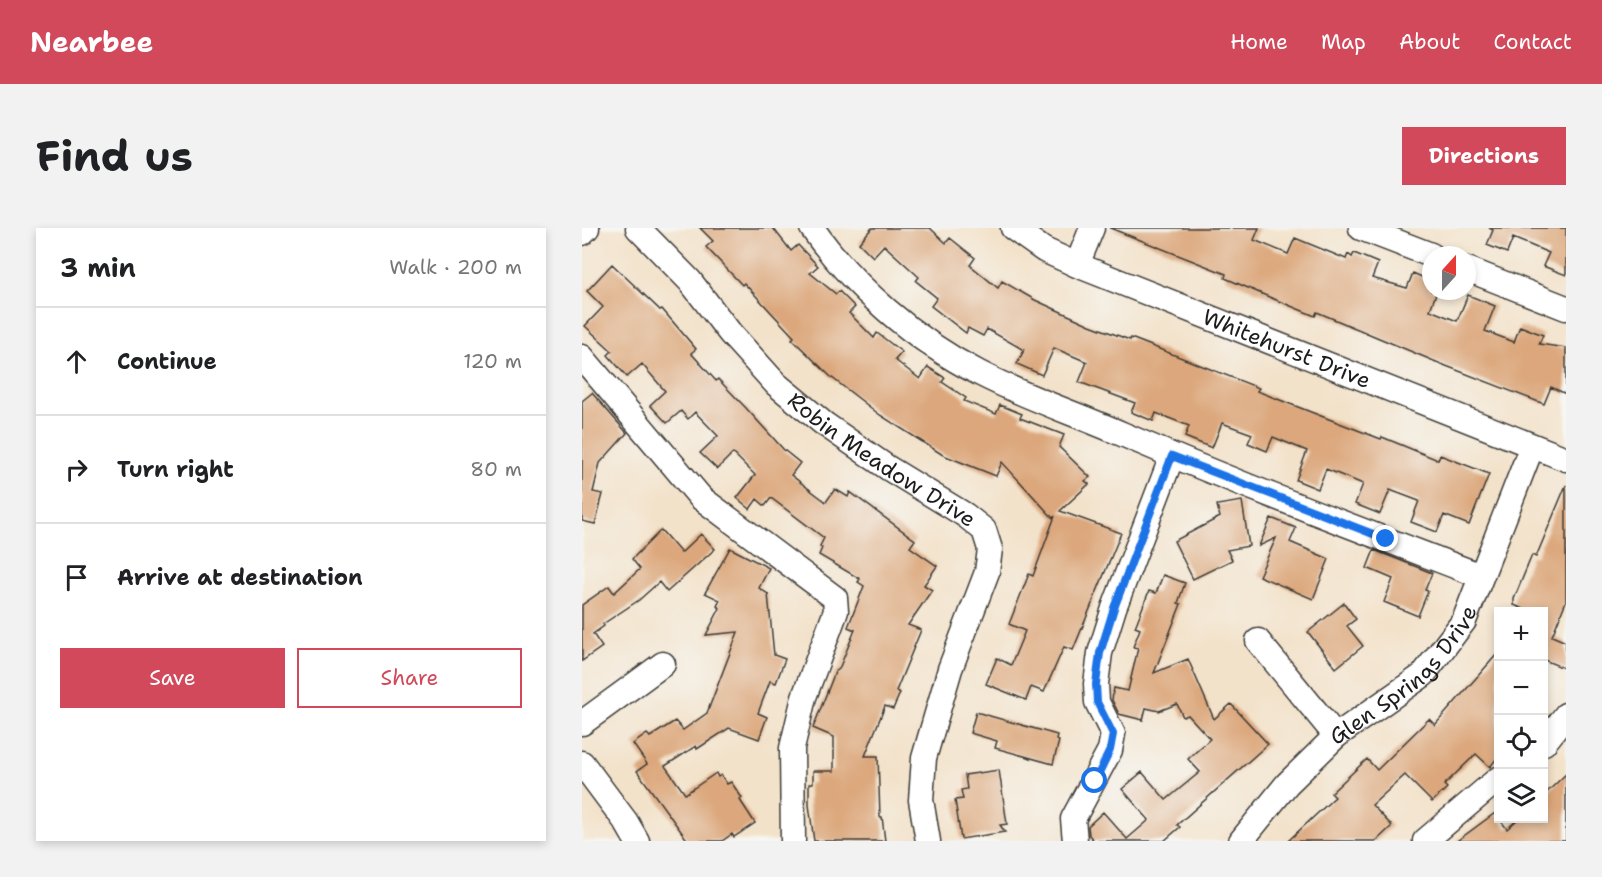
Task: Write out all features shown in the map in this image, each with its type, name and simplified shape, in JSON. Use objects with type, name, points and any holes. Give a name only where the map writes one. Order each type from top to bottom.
[{"type":"street","points":[[582,233],[587,228]]},
{"type":"street","name":"Robin Meadow Drive","points":[[638,228],[690,281],[730,333],[776,384],[824,423],[888,468],[965,515],[984,530],[990,549],[987,572],[950,669],[924,758],[921,800],[928,841]]},
{"type":"street","points":[[812,228],[829,253],[869,294],[923,338],[979,373],[1172,456],[1481,576]]},
{"type":"street","name":"Whitehurst Drive","points":[[1012,228],[1044,250],[1077,265],[1566,459]]},
{"type":"street","points":[[1077,265],[1092,228]]},
{"type":"street","points":[[1360,228],[1422,252]]},
{"type":"street","points":[[1476,273],[1566,308]]},
{"type":"street","points":[[582,357],[701,498],[835,598],[836,611],[804,697],[792,748],[793,841]]},
{"type":"street","name":"Glen Springs Drive","points":[[1241,841],[1287,784],[1336,736],[1423,675],[1464,621],[1532,446]]},
{"type":"street","points":[[1075,841],[1073,819],[1110,750],[1113,734],[1097,702],[1096,684],[1100,653],[1114,608],[1172,456]]},
{"type":"street","points":[[1258,641],[1336,736]]},
{"type":"street","points":[[582,723],[663,664]]},
{"type":"street","points":[[1548,738],[1566,715]]},
{"type":"street","points":[[582,763],[626,822],[637,841]]},
{"type":"street","points":[[1425,841],[1494,782]]},
{"type":"building","points":[[700,228],[773,228],[791,251],[798,245],[818,266],[810,273],[836,294],[839,291],[855,307],[849,313],[874,338],[877,333],[902,352],[895,360],[920,379],[928,367],[945,378],[942,382],[966,398],[964,401],[996,414],[1000,405],[1022,414],[1020,418],[1064,435],[1059,447],[1090,477],[1085,481],[1089,484],[1060,511],[1121,533],[1073,650],[1064,647],[1044,692],[1031,687],[1026,700],[986,684],[997,658],[1011,665],[1025,631],[1009,624],[1029,574],[1033,576],[1055,516],[1053,518],[1002,462],[996,476],[943,455],[880,415],[831,377],[792,339],[794,337],[744,283],[742,285],[706,247],[713,241]]},
{"type":"building","points":[[872,228],[930,228],[946,243],[950,238],[975,258],[970,265],[998,288],[1002,281],[1035,300],[1090,325],[1130,340],[1131,338],[1259,388],[1257,391],[1381,439],[1382,437],[1438,460],[1440,455],[1489,474],[1469,525],[1444,515],[1437,532],[1411,522],[1419,501],[1390,490],[1380,514],[1355,504],[1363,484],[1326,469],[1318,489],[1296,480],[1307,451],[1273,437],[1267,451],[1248,443],[1252,434],[1222,423],[1212,448],[1185,437],[1189,426],[1156,413],[1153,421],[1131,412],[1135,403],[1079,382],[1087,362],[1054,348],[1042,375],[1017,364],[1024,350],[987,329],[983,336],[968,328],[966,333],[931,306],[937,298],[916,281],[919,277],[884,245],[873,257],[859,243]]},
{"type":"building","points":[[1110,228],[1259,228],[1254,240],[1288,254],[1295,238],[1346,259],[1348,254],[1352,257],[1354,253],[1378,263],[1372,278],[1407,288],[1413,273],[1422,277],[1422,300],[1434,300],[1430,310],[1457,321],[1466,300],[1476,298],[1495,306],[1485,331],[1514,342],[1520,326],[1543,335],[1539,344],[1566,348],[1566,394],[1551,387],[1544,404],[1317,312],[1315,316],[1225,278],[1226,274]]},
{"type":"building","points":[[1489,228],[1566,228],[1566,275],[1543,266],[1549,253],[1513,238],[1507,253],[1487,245],[1493,230]]},
{"type":"building","points":[[612,264],[660,310],[662,309],[696,349],[691,353],[716,381],[718,379],[784,450],[800,463],[791,475],[826,502],[835,489],[848,497],[850,492],[915,540],[910,547],[937,566],[924,585],[932,590],[908,625],[921,630],[896,691],[900,693],[893,709],[885,706],[865,756],[878,756],[880,817],[882,817],[885,841],[814,841],[809,805],[809,784],[813,783],[813,771],[834,771],[834,737],[813,728],[835,672],[839,669],[855,630],[848,627],[864,586],[858,582],[860,579],[819,555],[824,538],[771,498],[765,506],[757,499],[750,509],[737,498],[755,475],[733,453],[717,469],[700,453],[718,436],[695,412],[688,419],[681,411],[667,423],[650,405],[665,391],[642,364],[627,377],[608,355],[612,351],[585,326],[603,307],[587,291]]},
{"type":"building","points":[[592,393],[627,433],[600,463],[593,492],[603,494],[595,524],[582,521],[582,401]]},
{"type":"building","points":[[1566,485],[1566,601],[1552,636],[1566,642],[1566,669],[1548,662],[1548,607],[1514,605],[1514,599],[1532,555],[1536,557]]},
{"type":"building","points":[[1242,501],[1249,546],[1227,550],[1232,560],[1193,579],[1174,541],[1220,517],[1217,505]]},
{"type":"building","points":[[1271,518],[1296,528],[1290,542],[1329,559],[1313,599],[1259,576],[1276,538],[1259,546]]},
{"type":"building","points":[[661,530],[681,553],[701,534],[715,549],[667,592],[659,582],[639,600],[603,624],[604,626],[593,634],[602,647],[582,661],[582,605],[609,586],[614,593],[640,569],[632,559]]},
{"type":"building","points":[[730,548],[769,568],[759,588],[768,594],[774,655],[785,659],[776,683],[770,681],[758,713],[767,717],[759,739],[729,728],[665,766],[685,794],[716,773],[718,777],[721,775],[727,784],[731,782],[755,823],[734,837],[732,834],[722,841],[688,841],[637,771],[647,764],[633,744],[647,734],[650,737],[675,721],[683,730],[707,713],[738,632],[706,635],[720,608],[717,606],[720,600],[705,593]]},
{"type":"building","points":[[1374,550],[1432,573],[1418,616],[1384,602],[1393,579],[1367,568]]},
{"type":"building","points":[[1163,575],[1185,583],[1178,603],[1181,604],[1154,673],[1188,659],[1214,719],[1231,704],[1268,744],[1177,825],[1180,827],[1164,841],[1094,841],[1089,835],[1088,826],[1103,812],[1127,839],[1149,820],[1122,789],[1142,772],[1166,800],[1200,772],[1188,759],[1210,739],[1188,715],[1183,717],[1177,704],[1159,711],[1146,708],[1143,720],[1119,714],[1112,700],[1114,688],[1128,691],[1138,648],[1133,647],[1140,629],[1135,627],[1149,591],[1156,593]]},
{"type":"building","points":[[1344,603],[1356,619],[1347,626],[1363,646],[1336,668],[1308,632]]},
{"type":"building","points":[[1494,658],[1494,762],[1490,767],[1476,754],[1444,785],[1447,788],[1432,802],[1405,775],[1372,805],[1392,826],[1376,841],[1288,841],[1335,797],[1331,793],[1367,759],[1377,770],[1429,719],[1435,725]]},
{"type":"building","points":[[976,712],[1057,735],[1056,740],[1059,741],[1053,764],[995,748],[997,741],[970,733]]},
{"type":"building","points":[[999,770],[1007,824],[1000,825],[1005,832],[961,839],[955,800],[963,799],[961,790],[967,789],[965,775]]},
{"type":"building","points":[[1566,774],[1566,841],[1457,841],[1494,814],[1494,823],[1502,823],[1507,829],[1514,823],[1548,823],[1548,791]]},
{"type":"route","points":[[1095,781],[1110,750],[1113,734],[1097,702],[1096,684],[1100,653],[1114,608],[1172,456],[1386,539]]}]
